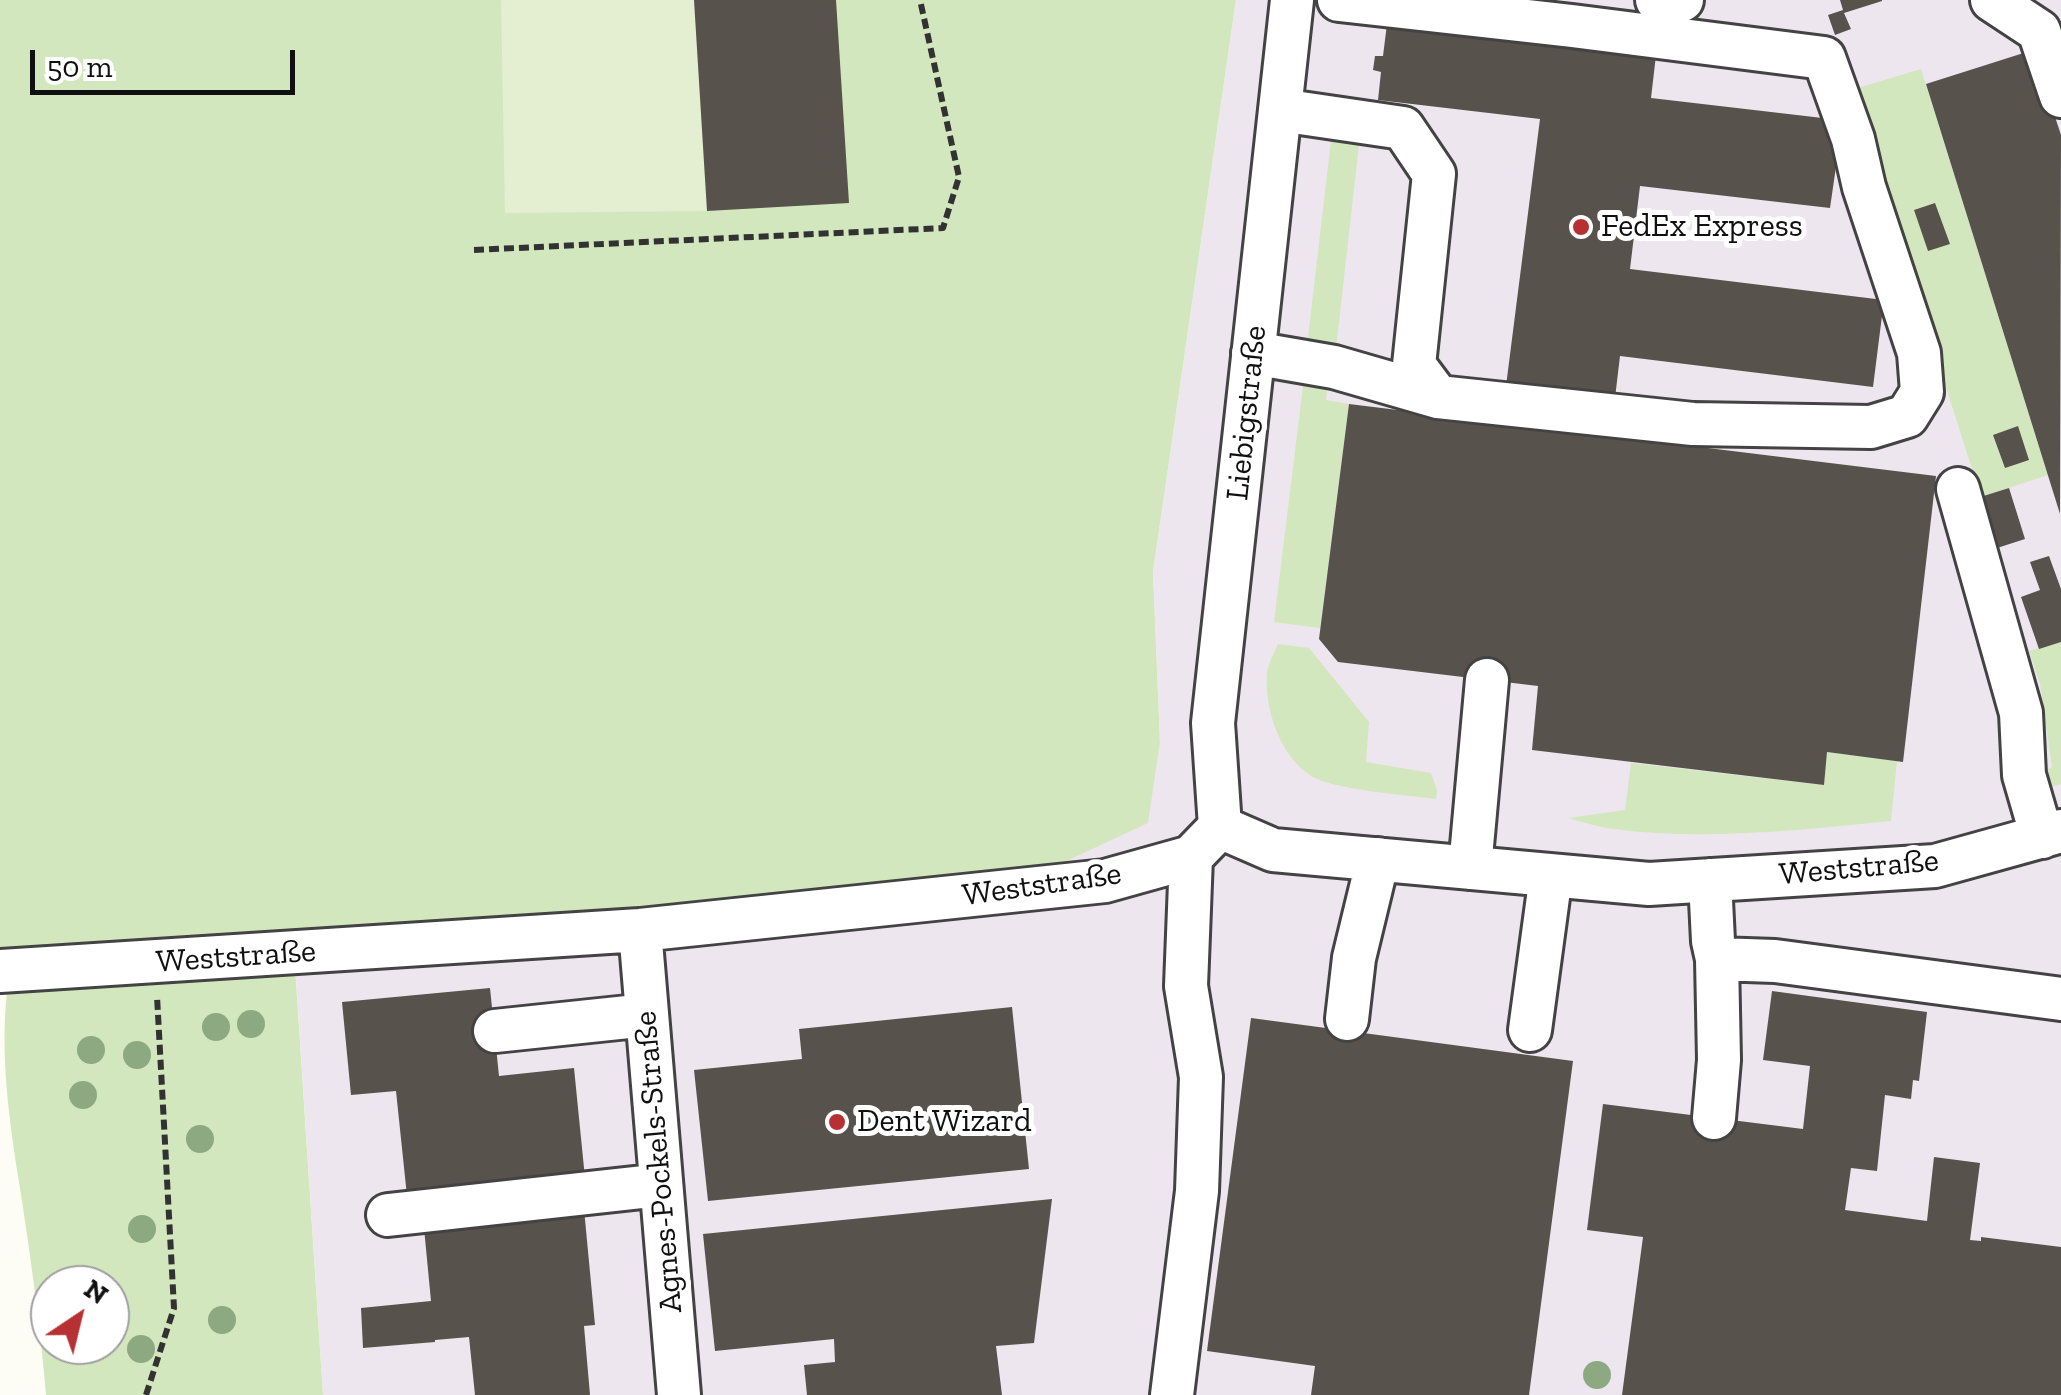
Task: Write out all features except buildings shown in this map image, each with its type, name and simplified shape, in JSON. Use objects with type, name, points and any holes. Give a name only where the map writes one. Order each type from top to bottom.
[{"type":"street","name":"Liebigstraße","points":[[1172,1395],[1196,1191],[1200,1096],[1186,986],[1205,842],[1212,723],[1292,0]]},
{"type":"street","points":[[1253,353],[1334,367],[1438,397],[1694,424],[1872,427],[1907,416],[1922,392],[1919,354],[1824,58],[1339,0]]},
{"type":"street","points":[[1657,0],[1682,0]]},
{"type":"street","points":[[1992,0],[2039,31],[2061,96]]},
{"type":"street","points":[[1280,110],[1404,128],[1434,174],[1414,365],[1438,397]]},
{"type":"street","points":[[1958,489],[2021,714],[2024,775],[2051,834]]},
{"type":"street","points":[[1470,868],[1487,680]]},
{"type":"street","name":"Weststraße","points":[[0,972],[640,930],[1105,882],[1205,842],[1649,884],[1936,866],[2051,834]]},
{"type":"street","points":[[1347,1019],[1354,958],[1378,860]]},
{"type":"street","points":[[1530,1030],[1551,875]]},
{"type":"street","points":[[1710,880],[1717,959],[1719,1060],[1714,1118]]},
{"type":"street","name":"Agnes-Pockels-Straße","points":[[640,930],[678,1395]]},
{"type":"street","points":[[1717,959],[1774,961],[2061,999]]},
{"type":"street","points":[[494,1031],[647,1016]]},
{"type":"street","points":[[388,1215],[661,1185]]},
{"type":"path","points":[[474,250],[943,228],[960,177],[920,0]]},
{"type":"path","points":[[146,1395],[174,1308],[156,963]]},
{"type":"shaded area","points":[[1236,0],[2061,0],[2061,1395],[323,1395],[294,948],[1060,864],[1160,742],[1153,572]]},
{"type":"green space","points":[[0,0],[1236,0],[1153,572],[1160,742],[1148,823],[1060,864],[294,948],[0,961]]},
{"type":"green space","points":[[501,0],[694,0],[707,211],[505,213]]},
{"type":"green space","points":[[1921,69],[2048,475],[1981,497],[1851,90]]},
{"type":"green space","points":[[1332,132],[1360,136],[1336,349],[1307,346]]},
{"type":"green space","points":[[1304,378],[1328,383],[1326,400],[1349,404],[1320,628],[1274,622]]},
{"type":"green space","points":[[2061,642],[2061,784],[2050,787],[2048,769],[2052,767],[2040,684],[2029,651]]},
{"type":"green space","points":[[1278,644],[1309,648],[1369,722],[1366,762],[1431,773],[1436,799],[1324,782],[1301,769],[1276,731],[1268,701],[1267,673]]},
{"type":"green space","points":[[1827,752],[1897,761],[1891,821],[1752,833],[1682,834],[1613,829],[1568,818],[1625,810],[1631,763],[1823,785]]},
{"type":"green space","points":[[295,966],[323,1395],[46,1395],[43,1365],[130,1365],[130,1265],[31,1265],[9,1111],[5,1063],[7,992],[26,980]]},
{"type":"place","name":"FedEx Express","points":[[1581,227]]},
{"type":"place","name":"Dent Wizard","points":[[837,1122]]}]
